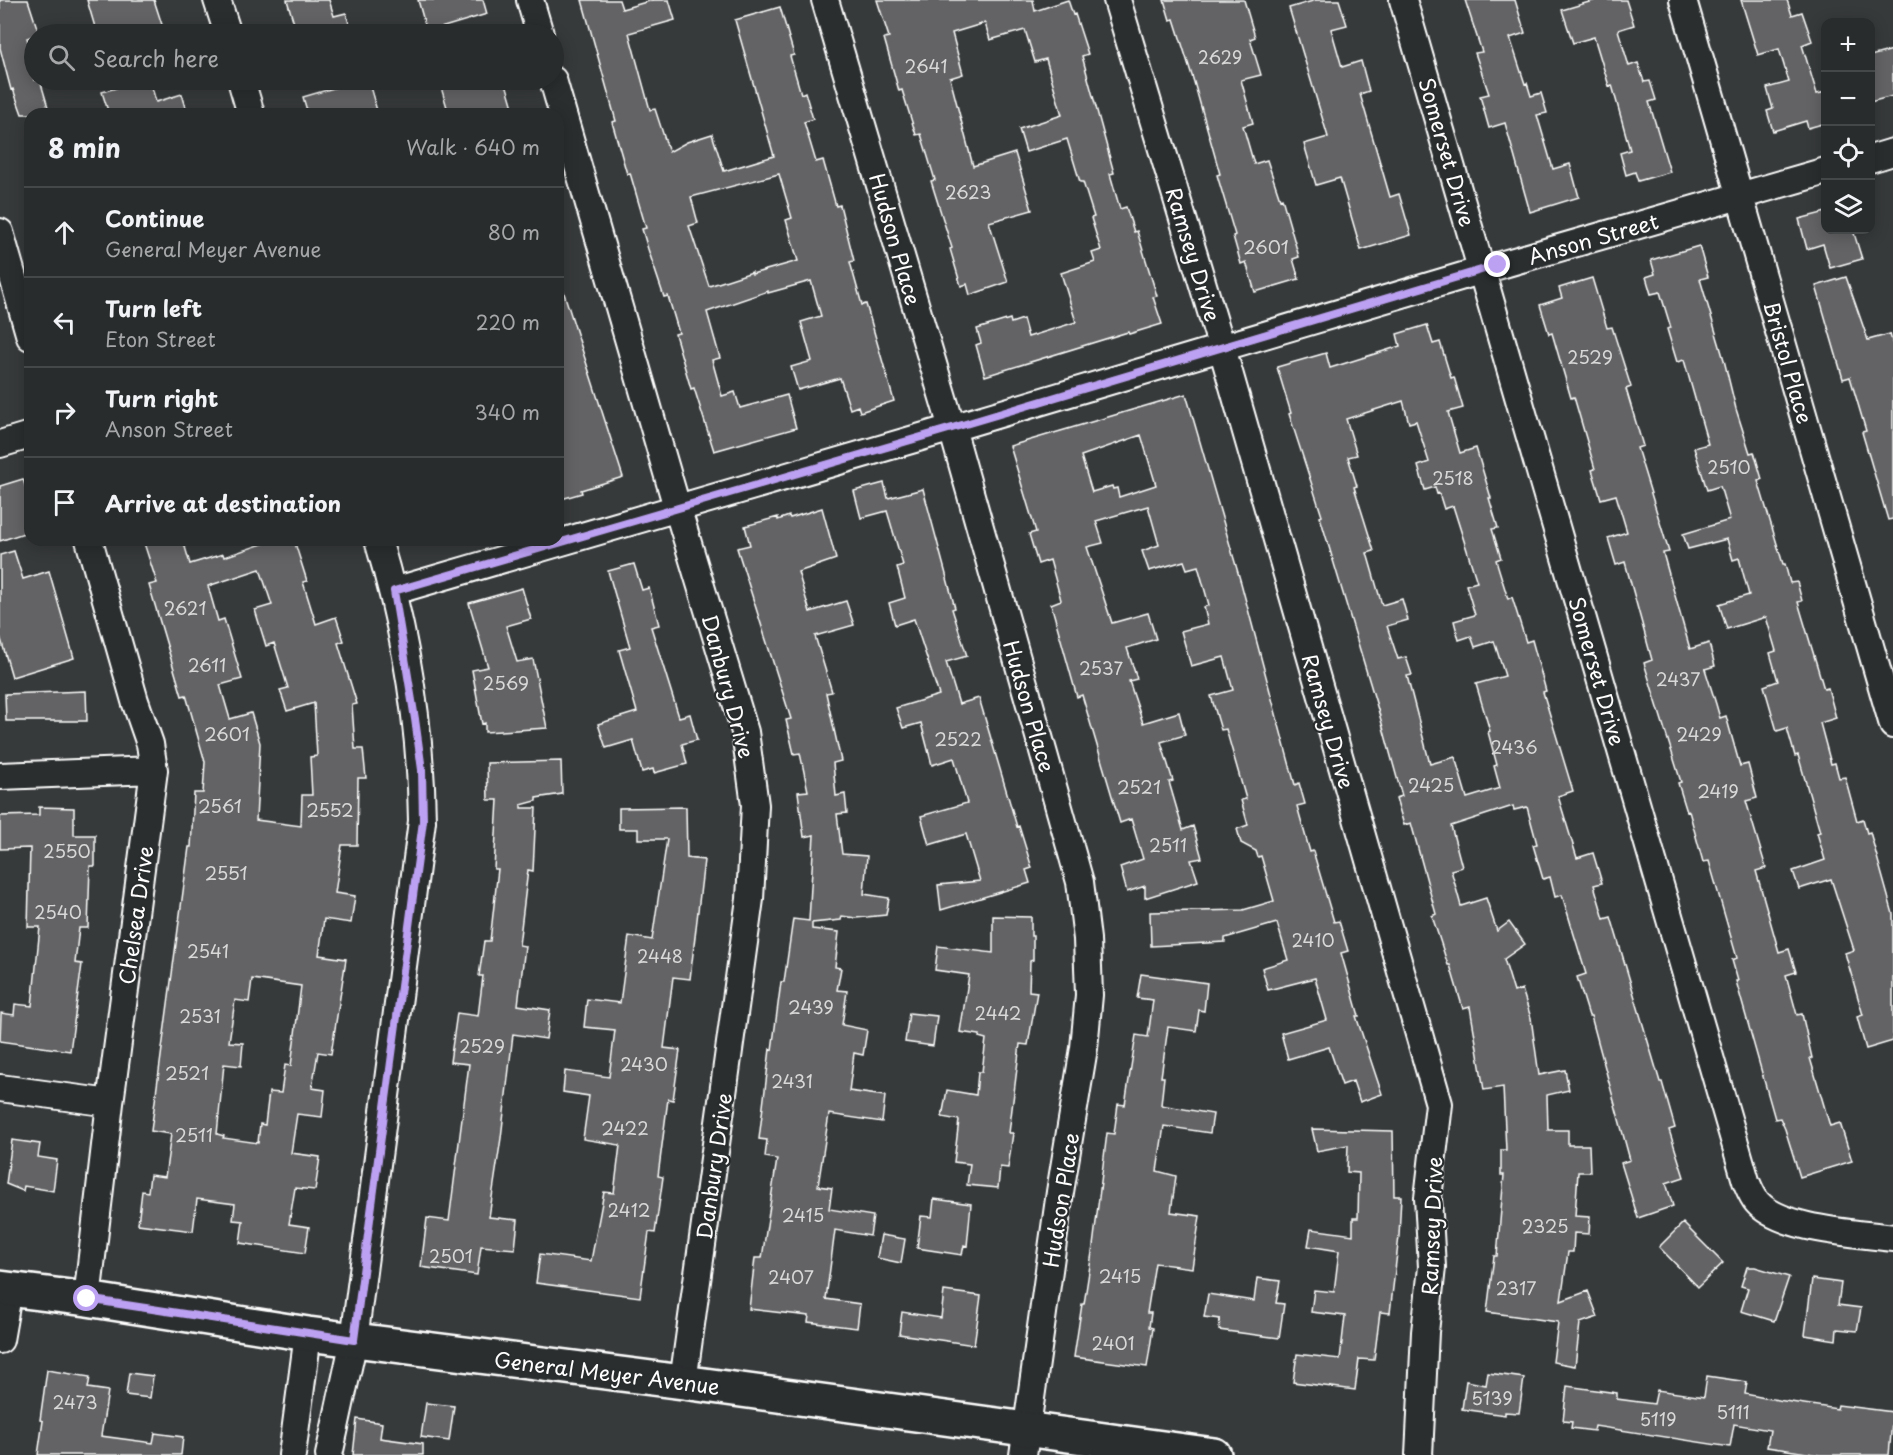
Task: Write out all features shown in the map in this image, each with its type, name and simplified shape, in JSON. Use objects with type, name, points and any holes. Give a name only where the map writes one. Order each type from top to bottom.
[{"type":"main road","name":"General Meyer Avenue","points":[[5,1289],[87,1299],[308,1334],[683,1382],[1024,1442],[1214,1455]]},
{"type":"street","points":[[217,0],[225,24]]},
{"type":"street","points":[[530,0],[537,24]]},
{"type":"street","name":"Hudson Place","points":[[825,0],[952,428],[1080,882],[1087,939],[1089,995],[1084,1048],[1060,1192],[1024,1442]]},
{"type":"street","name":"Ramsey Drive","points":[[1117,0],[1222,348],[1439,1104],[1428,1198],[1432,1267],[1425,1332],[1419,1455]]},
{"type":"street","name":"Somerset Drive","points":[[1403,0],[1746,1181],[1756,1200],[1765,1209],[1789,1221],[1893,1238]]},
{"type":"street","name":"Bristol Place","points":[[1683,0],[1893,725]]},
{"type":"street","points":[[244,90],[249,108]]},
{"type":"street","name":"Danbury Drive","points":[[556,90],[561,108]]},
{"type":"street","name":"Danbury Drive","points":[[564,118],[745,732],[755,805],[750,898],[683,1382]]},
{"type":"street","points":[[1875,157],[1893,152]]},
{"type":"street","name":"Anson Street","points":[[564,541],[1821,172]]},
{"type":"street","points":[[0,232],[24,316]]},
{"type":"street","points":[[0,444],[24,437]]},
{"type":"street","name":"Chelsea Drive","points":[[87,1299],[110,1103],[154,770],[150,744],[135,701],[90,546]]},
{"type":"street","points":[[330,1455],[354,1340],[423,821],[422,770],[417,729],[394,591],[380,546]]},
{"type":"street","name":"Anson Street","points":[[394,591],[546,546]]},
{"type":"street","points":[[0,776],[154,770]]},
{"type":"street","points":[[0,1088],[110,1103]]},
{"type":"street","points":[[0,1340],[5,1289]]},
{"type":"street","points":[[292,1455],[308,1334]]},
{"type":"building","points":[[0,0],[28,0],[36,24],[24,24],[24,90],[43,90],[48,108],[24,108],[24,114],[22,114],[13,89],[11,90],[0,48]]},
{"type":"building","points":[[87,0],[154,0],[162,24],[94,24]]},
{"type":"building","points":[[287,0],[329,0],[334,16],[346,13],[349,24],[294,24]]},
{"type":"building","points":[[418,0],[483,0],[487,14],[454,24],[425,24]]},
{"type":"building","points":[[582,0],[619,0],[622,9],[653,0],[669,0],[675,20],[629,33],[650,110],[655,109],[669,152],[687,142],[712,134],[724,171],[774,156],[735,20],[780,7],[794,55],[790,56],[801,94],[805,92],[813,119],[804,122],[816,162],[823,160],[836,206],[840,205],[854,261],[850,262],[862,305],[866,304],[894,401],[860,412],[858,406],[850,409],[840,378],[798,390],[791,367],[812,361],[801,322],[821,316],[811,281],[768,293],[768,291],[707,312],[720,358],[712,360],[722,396],[735,392],[740,408],[787,395],[796,428],[714,451],[694,388],[691,389],[675,334],[679,333],[668,296],[664,297],[642,229],[646,228],[612,122],[616,121]],"holes":[[[779,174],[792,218],[786,220],[798,261],[752,274],[752,272],[709,286],[689,226],[698,223],[691,197]]]},
{"type":"building","points":[[877,0],[1033,0],[1035,11],[1068,0],[1088,54],[1082,56],[1114,173],[1110,174],[1120,209],[1126,207],[1134,232],[1137,231],[1157,296],[1153,297],[1162,324],[1129,334],[1128,332],[985,376],[976,345],[981,343],[977,329],[1010,319],[1011,323],[1023,319],[1028,337],[1076,322],[1061,273],[1095,262],[1092,253],[1101,250],[1091,218],[1094,217],[1067,139],[1026,152],[1019,129],[1062,115],[1046,59],[1035,62],[1025,30],[990,40],[985,23],[952,33],[963,74],[950,78],[973,166],[1015,153],[1032,210],[989,222],[1008,282],[970,295],[967,284],[961,286],[931,181],[935,180],[921,134],[916,135],[902,90],[899,91],[884,38],[889,37]]},
{"type":"building","points":[[1164,0],[1244,0],[1255,37],[1250,39],[1261,75],[1241,80],[1253,123],[1243,126],[1254,164],[1267,160],[1280,199],[1282,198],[1299,257],[1293,259],[1299,279],[1255,292],[1246,262],[1241,264],[1217,175],[1220,174],[1194,82],[1174,19],[1170,20]]},
{"type":"building","points":[[1316,0],[1339,0],[1347,25],[1331,29],[1342,67],[1361,61],[1369,91],[1360,94],[1390,197],[1399,194],[1411,235],[1361,250],[1340,178],[1316,185],[1304,144],[1328,137],[1289,8]]},
{"type":"building","points":[[1465,0],[1515,0],[1525,33],[1510,38],[1531,96],[1541,93],[1547,113],[1537,115],[1553,169],[1570,164],[1579,197],[1530,212],[1505,123],[1489,128],[1480,96],[1489,94],[1475,53],[1482,52]]},
{"type":"building","points":[[1596,0],[1626,0],[1634,25],[1618,30],[1629,66],[1638,63],[1644,82],[1650,81],[1656,100],[1649,102],[1670,172],[1638,181],[1635,172],[1626,175],[1620,153],[1630,150],[1612,85],[1609,86],[1594,37],[1573,43],[1562,10]]},
{"type":"building","points":[[1741,0],[1787,0],[1792,15],[1802,12],[1812,41],[1802,45],[1817,94],[1821,93],[1821,124],[1808,128],[1806,121],[1773,131],[1767,111],[1773,109],[1767,88],[1789,82],[1779,49],[1758,55]]},
{"type":"building","points":[[1893,50],[1893,96],[1875,101],[1875,72],[1875,55]]},
{"type":"building","points":[[153,90],[156,102],[182,94],[186,108],[107,108],[102,92]]},
{"type":"building","points":[[327,90],[371,90],[376,108],[306,108],[303,97]]},
{"type":"building","points":[[442,90],[508,90],[513,108],[447,108]]},
{"type":"building","points":[[1821,213],[1821,234],[1854,234],[1862,259],[1830,268],[1823,244],[1807,249],[1799,219]]},
{"type":"building","points":[[1699,246],[1708,277],[1700,279],[1736,409],[1750,453],[1754,452],[1762,479],[1758,481],[1783,564],[1785,564],[1790,583],[1797,582],[1802,601],[1798,602],[1824,689],[1828,688],[1836,718],[1820,723],[1831,764],[1835,763],[1839,778],[1845,777],[1857,821],[1863,819],[1867,833],[1870,832],[1893,914],[1893,1041],[1866,1049],[1857,1017],[1863,1015],[1845,953],[1854,950],[1831,879],[1799,889],[1793,871],[1825,860],[1817,833],[1820,832],[1798,755],[1795,756],[1787,728],[1777,731],[1764,686],[1778,681],[1770,653],[1776,651],[1766,617],[1727,629],[1719,604],[1749,595],[1739,558],[1733,560],[1727,539],[1688,549],[1683,534],[1730,520],[1720,486],[1707,490],[1694,448],[1708,444],[1684,360],[1677,362],[1667,329],[1671,328],[1660,292],[1651,294],[1646,277],[1655,274],[1651,260]]},
{"type":"building","points":[[1846,277],[1868,340],[1890,334],[1893,345],[1893,519],[1888,520],[1862,432],[1866,431],[1850,377],[1843,379],[1816,286]]},
{"type":"building","points":[[1592,278],[1607,328],[1612,327],[1631,387],[1626,389],[1643,446],[1637,448],[1669,552],[1663,553],[1690,649],[1709,643],[1715,666],[1705,669],[1720,718],[1726,716],[1740,766],[1748,764],[1757,798],[1746,801],[1766,868],[1756,871],[1779,952],[1789,949],[1796,972],[1786,975],[1797,1015],[1802,1014],[1812,1058],[1810,1058],[1830,1126],[1840,1123],[1852,1161],[1800,1177],[1785,1129],[1780,1118],[1775,1119],[1736,981],[1738,981],[1732,960],[1737,958],[1709,861],[1703,862],[1689,811],[1687,812],[1678,783],[1681,782],[1644,663],[1652,660],[1625,562],[1616,565],[1608,538],[1627,532],[1616,495],[1601,499],[1592,470],[1595,469],[1574,397],[1571,398],[1552,333],[1549,334],[1540,305],[1562,298],[1559,288]]},
{"type":"building","points":[[564,293],[623,477],[581,490],[582,493],[564,498]]},
{"type":"building","points":[[1427,325],[1433,344],[1440,342],[1451,378],[1454,377],[1463,408],[1448,412],[1460,453],[1476,448],[1498,528],[1492,529],[1501,558],[1496,560],[1508,599],[1512,597],[1526,642],[1532,640],[1546,691],[1543,692],[1573,791],[1558,796],[1577,858],[1593,853],[1602,883],[1594,885],[1604,919],[1611,917],[1660,1082],[1662,1082],[1675,1128],[1669,1130],[1684,1177],[1666,1183],[1673,1206],[1638,1218],[1621,1163],[1630,1160],[1591,1016],[1589,1016],[1577,977],[1586,974],[1562,895],[1555,897],[1550,877],[1543,879],[1533,845],[1537,844],[1527,807],[1514,810],[1513,806],[1451,826],[1462,867],[1451,870],[1461,906],[1486,898],[1497,931],[1509,922],[1525,944],[1504,959],[1514,992],[1522,989],[1531,1018],[1539,1075],[1565,1070],[1569,1090],[1547,1095],[1548,1130],[1568,1130],[1568,1145],[1589,1145],[1590,1172],[1578,1172],[1575,1216],[1590,1217],[1589,1234],[1574,1233],[1573,1252],[1568,1252],[1561,1301],[1588,1291],[1598,1317],[1580,1323],[1575,1366],[1553,1362],[1558,1322],[1487,1312],[1494,1256],[1497,1256],[1504,1175],[1501,1175],[1501,1150],[1506,1150],[1503,1087],[1484,1090],[1470,1007],[1463,1009],[1432,916],[1436,914],[1411,823],[1404,825],[1396,798],[1402,796],[1379,713],[1277,367],[1326,353],[1330,368],[1400,346],[1397,334]],"holes":[[[1403,401],[1409,423],[1416,421],[1429,462],[1418,466],[1425,490],[1435,487],[1444,509],[1453,506],[1477,582],[1466,585],[1475,615],[1454,621],[1459,640],[1471,636],[1475,647],[1494,641],[1505,676],[1476,684],[1490,731],[1488,732],[1497,765],[1494,766],[1500,788],[1467,798],[1455,757],[1430,764],[1407,676],[1412,675],[1406,657],[1398,659],[1387,626],[1408,620],[1402,599],[1382,605],[1367,553],[1374,551],[1354,487],[1357,486],[1348,457],[1357,455],[1346,419]]]},
{"type":"building","points":[[1186,394],[1241,583],[1295,785],[1299,783],[1305,804],[1297,806],[1310,852],[1313,851],[1334,922],[1339,921],[1348,951],[1341,953],[1359,1016],[1356,1016],[1382,1094],[1360,1102],[1353,1081],[1342,1085],[1329,1047],[1288,1059],[1281,1033],[1327,1020],[1315,978],[1268,990],[1262,968],[1288,960],[1277,923],[1225,938],[1225,942],[1151,946],[1150,912],[1243,910],[1274,901],[1261,856],[1258,857],[1256,851],[1241,843],[1237,829],[1248,825],[1241,800],[1246,799],[1226,729],[1221,730],[1211,696],[1233,690],[1224,657],[1191,666],[1181,631],[1208,624],[1204,607],[1209,605],[1198,566],[1187,569],[1184,561],[1149,571],[1142,551],[1159,545],[1148,506],[1096,521],[1103,543],[1087,547],[1112,623],[1148,613],[1156,639],[1127,648],[1137,679],[1129,681],[1143,723],[1179,712],[1185,735],[1161,742],[1173,781],[1169,782],[1183,830],[1193,826],[1202,858],[1191,860],[1198,881],[1145,898],[1145,886],[1127,892],[1120,867],[1143,859],[1131,819],[1120,823],[1082,695],[1077,697],[1051,604],[1061,600],[1050,560],[1038,564],[1029,534],[1036,532],[1010,446]],"holes":[[[1141,435],[1156,485],[1119,497],[1117,488],[1113,489],[1112,486],[1092,492],[1081,456]]]},
{"type":"building","points":[[23,479],[24,482],[24,533],[0,541],[0,486]]},
{"type":"building","points":[[884,483],[888,498],[923,489],[955,608],[952,609],[967,656],[946,662],[959,704],[979,698],[1017,827],[1019,826],[1032,868],[1026,870],[1030,883],[941,910],[938,885],[980,881],[966,834],[929,845],[921,816],[967,803],[954,758],[932,765],[921,723],[903,728],[896,708],[939,695],[914,619],[895,625],[889,603],[905,598],[897,567],[903,565],[887,511],[861,518],[854,491]]},
{"type":"building","points":[[822,508],[836,559],[798,572],[810,612],[846,601],[854,625],[815,636],[832,692],[826,693],[841,761],[833,763],[836,796],[845,794],[847,813],[837,814],[842,854],[867,856],[864,894],[889,898],[886,915],[856,918],[842,916],[841,920],[812,923],[812,929],[839,932],[835,967],[841,968],[837,990],[847,991],[842,1025],[867,1030],[863,1055],[854,1053],[849,1091],[885,1096],[882,1122],[829,1114],[818,1186],[832,1188],[829,1209],[873,1216],[870,1236],[835,1230],[826,1299],[860,1304],[857,1328],[808,1322],[809,1316],[749,1309],[755,1258],[762,1258],[777,1159],[765,1157],[767,1140],[759,1139],[770,1049],[772,1050],[781,982],[784,982],[793,919],[809,921],[814,835],[804,837],[798,792],[808,791],[800,753],[794,754],[786,720],[791,719],[737,548],[750,545],[745,526],[778,517],[778,520],[789,516],[790,518]]},
{"type":"building","points":[[145,546],[185,546],[190,564],[223,554],[224,557],[256,546],[296,546],[307,581],[303,582],[316,624],[336,617],[344,641],[338,643],[357,704],[352,705],[355,749],[363,749],[366,778],[358,778],[357,845],[342,845],[335,893],[355,896],[351,923],[324,919],[319,955],[346,959],[331,1054],[318,1052],[312,1088],[325,1090],[322,1117],[297,1114],[291,1153],[320,1157],[315,1190],[295,1188],[289,1224],[309,1227],[305,1253],[240,1243],[243,1221],[233,1220],[235,1204],[197,1199],[193,1231],[138,1224],[142,1191],[148,1192],[150,1175],[165,1177],[171,1134],[151,1131],[189,847],[191,847],[194,793],[203,793],[205,762],[186,695],[182,696],[149,585],[157,583]],"holes":[[[260,569],[272,605],[255,610],[266,646],[274,643],[288,688],[280,690],[287,711],[314,703],[317,756],[310,757],[312,795],[302,795],[301,826],[256,820],[260,743],[251,713],[230,719],[220,685],[242,679],[224,619],[218,621],[208,586]],[[252,979],[301,986],[291,1066],[285,1065],[281,1093],[269,1092],[265,1125],[260,1124],[258,1143],[223,1138],[224,1136],[217,1134],[224,1064],[241,1066],[243,1043],[229,1042],[235,1000],[249,1002]]]},
{"type":"building","points":[[14,551],[23,579],[49,571],[74,658],[12,677],[0,636],[0,555]]},
{"type":"building","points":[[634,564],[642,590],[649,588],[659,625],[651,627],[679,717],[690,714],[697,740],[682,744],[687,764],[654,773],[653,769],[642,772],[633,740],[606,748],[598,724],[637,712],[619,650],[630,647],[608,571]]},
{"type":"building","points":[[522,588],[531,619],[506,626],[517,662],[533,659],[547,728],[485,732],[485,723],[482,724],[472,670],[488,667],[469,603]]},
{"type":"building","points":[[86,691],[87,721],[6,721],[5,694]]},
{"type":"building","points":[[561,761],[562,794],[536,798],[536,801],[521,805],[521,808],[536,808],[533,871],[528,870],[519,945],[525,946],[518,1005],[550,1010],[546,1039],[513,1034],[489,1217],[518,1220],[515,1249],[481,1246],[477,1275],[421,1267],[427,1218],[449,1221],[469,1064],[450,1062],[457,1013],[478,1016],[483,976],[479,976],[484,941],[490,941],[498,869],[494,869],[498,800],[488,800],[487,763]]},
{"type":"building","points":[[39,807],[74,808],[74,835],[95,835],[95,866],[90,866],[88,928],[79,928],[75,963],[82,964],[70,1051],[0,1041],[1,1013],[14,1015],[15,1004],[32,1006],[40,927],[28,927],[30,848],[0,849],[0,816],[39,815]]},
{"type":"building","points":[[686,807],[687,858],[704,860],[690,979],[673,977],[664,1048],[680,1050],[673,1100],[668,1099],[658,1176],[663,1177],[655,1233],[649,1232],[640,1297],[536,1283],[540,1254],[591,1261],[604,1192],[614,1193],[620,1145],[583,1139],[589,1096],[563,1092],[565,1071],[609,1077],[615,1030],[584,1027],[587,999],[620,1003],[629,936],[652,940],[667,839],[638,839],[638,829],[619,829],[619,808]]},
{"type":"building","points":[[993,916],[1031,917],[1033,960],[1030,961],[1029,991],[1037,992],[1028,1045],[1020,1044],[1009,1133],[1013,1133],[1008,1168],[1000,1167],[998,1188],[967,1185],[970,1164],[954,1162],[959,1120],[942,1117],[947,1090],[976,1095],[978,1072],[982,1072],[986,1039],[979,1037],[980,1035],[960,1032],[969,975],[935,970],[938,946],[993,953]]},
{"type":"building","points":[[1141,974],[1207,983],[1204,1011],[1199,1010],[1196,1031],[1168,1027],[1161,1077],[1164,1077],[1161,1105],[1213,1114],[1210,1133],[1164,1126],[1157,1171],[1176,1176],[1171,1212],[1200,1216],[1192,1268],[1155,1263],[1147,1313],[1151,1313],[1149,1327],[1153,1328],[1147,1367],[1074,1357],[1093,1246],[1107,1133],[1114,1134],[1118,1104],[1125,1105],[1136,1035],[1148,1037],[1153,1000],[1137,998]]},
{"type":"building","points":[[909,1013],[937,1016],[933,1046],[905,1042]]},
{"type":"building","points":[[1312,1129],[1393,1131],[1394,1196],[1401,1196],[1390,1313],[1380,1312],[1374,1360],[1359,1359],[1355,1390],[1293,1382],[1297,1354],[1340,1359],[1345,1316],[1311,1312],[1314,1290],[1334,1292],[1339,1251],[1308,1246],[1311,1229],[1353,1235],[1353,1218],[1358,1218],[1359,1173],[1347,1172],[1348,1145],[1317,1151]]},
{"type":"building","points":[[12,1140],[40,1144],[38,1157],[57,1160],[53,1191],[24,1186],[23,1191],[6,1184]]},
{"type":"building","points":[[934,1199],[971,1204],[967,1246],[964,1245],[962,1255],[917,1248],[921,1216],[932,1217]]},
{"type":"building","points":[[1683,1223],[1723,1263],[1698,1287],[1659,1247]]},
{"type":"building","points":[[881,1235],[905,1239],[901,1263],[877,1258]]},
{"type":"building","points":[[1747,1267],[1755,1267],[1789,1277],[1774,1321],[1741,1311],[1748,1288],[1741,1286]]},
{"type":"building","points":[[1257,1278],[1280,1281],[1276,1303],[1284,1304],[1279,1338],[1219,1330],[1220,1319],[1204,1317],[1208,1294],[1254,1301]]},
{"type":"building","points":[[1812,1279],[1841,1283],[1838,1305],[1861,1308],[1857,1331],[1837,1329],[1836,1340],[1805,1335]]},
{"type":"building","points":[[944,1291],[981,1296],[974,1345],[899,1334],[902,1312],[941,1318]]},
{"type":"building","points":[[47,1370],[90,1377],[88,1388],[108,1391],[101,1436],[153,1443],[155,1433],[183,1437],[181,1455],[38,1455]]},
{"type":"building","points":[[129,1373],[153,1376],[150,1398],[126,1395]]},
{"type":"building","points":[[1488,1373],[1524,1378],[1519,1413],[1505,1412],[1505,1415],[1462,1409],[1466,1381],[1486,1385]]},
{"type":"building","points":[[1707,1376],[1747,1382],[1745,1394],[1765,1398],[1837,1409],[1838,1405],[1893,1412],[1889,1455],[1820,1455],[1767,1447],[1770,1430],[1734,1424],[1730,1447],[1595,1426],[1594,1431],[1571,1428],[1572,1422],[1563,1421],[1567,1386],[1617,1393],[1617,1399],[1654,1404],[1657,1390],[1704,1397]]},
{"type":"building","points":[[426,1403],[454,1406],[449,1441],[421,1437]]},
{"type":"building","points":[[357,1419],[382,1423],[380,1438],[423,1444],[423,1455],[353,1455]]},
{"type":"route","points":[[87,1299],[354,1340],[423,821],[422,770],[394,591],[1498,265]]}]
